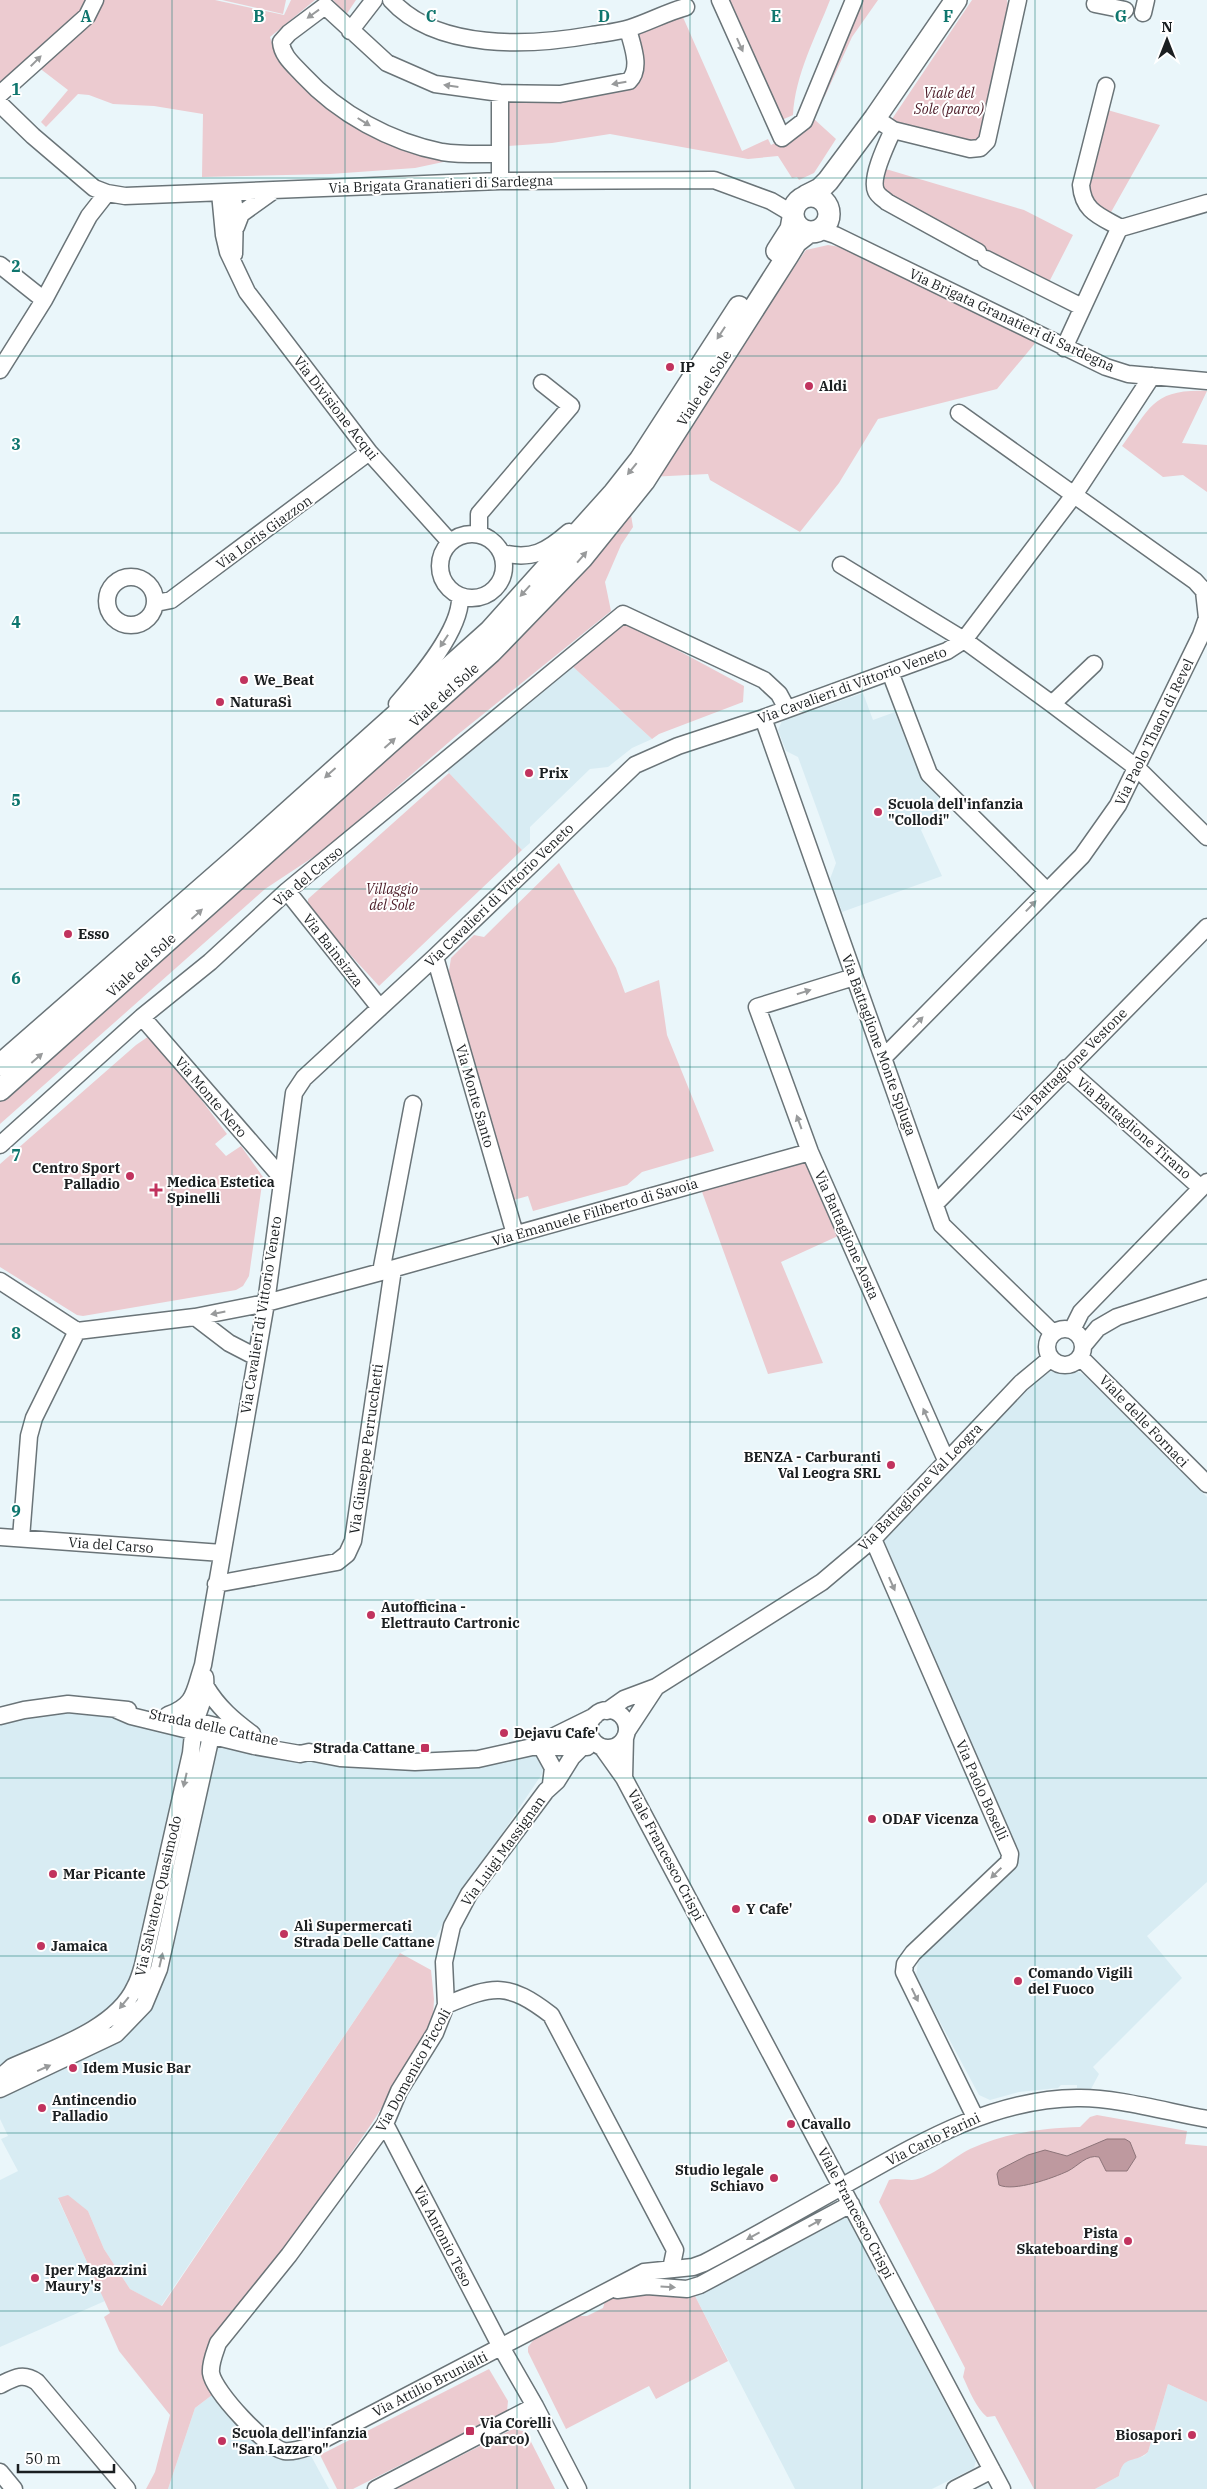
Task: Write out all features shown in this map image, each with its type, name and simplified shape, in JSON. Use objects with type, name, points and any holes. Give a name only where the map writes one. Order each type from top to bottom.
[{"type":"main road","name":"Viale del Sole","points":[[0,1065],[239,856],[355,750],[490,631],[614,492],[640,460],[791,229],[797,208],[824,185],[875,118],[956,0]]},
{"type":"main road","name":"Viale del Sole","points":[[0,1090],[491,652],[582,558],[644,481],[792,248],[821,223],[854,145]]},
{"type":"main road","points":[[820,198],[821,223],[799,228],[797,208],[820,198]]},
{"type":"street","points":[[0,94],[87,16],[95,0]]},
{"type":"street","points":[[350,31],[374,0]]},
{"type":"street","points":[[391,0],[402,12],[429,27],[459,36],[499,42],[553,42],[628,29],[686,7]]},
{"type":"street","points":[[720,0],[782,138],[804,121],[854,0]]},
{"type":"street","points":[[875,118],[893,130],[970,149],[980,148],[987,141],[1018,0]]},
{"type":"street","points":[[1095,4],[1125,10]]},
{"type":"street","points":[[500,154],[444,152],[378,131],[346,111],[310,83],[281,52],[281,42],[289,33],[325,6],[387,63],[435,84],[500,93],[560,94],[630,81],[635,76],[636,65],[628,29]]},
{"type":"street","points":[[1106,86],[1081,185],[1082,198],[1088,208],[1122,228]]},
{"type":"street","points":[[500,93],[500,181]]},
{"type":"street","points":[[0,104],[78,175],[94,188],[107,193],[89,216],[44,300],[0,370]]},
{"type":"street","points":[[893,130],[876,174],[874,184],[876,193],[887,202],[982,256],[1082,307]]},
{"type":"street","name":"Via Brigata Granatieri di Sardegna","points":[[107,193],[125,196],[190,194],[224,198],[277,189],[500,181],[714,180],[771,201],[797,208]]},
{"type":"street","points":[[229,231],[241,214],[264,196],[277,189]]},
{"type":"street","name":"Via Divisione Acqui","points":[[190,194],[207,206],[229,231]]},
{"type":"street","name":"Via Divisione Acqui","points":[[224,198],[233,266],[247,292],[369,452],[450,542]]},
{"type":"street","points":[[1064,348],[1118,231],[1122,228],[1207,204]]},
{"type":"street","name":"Via Brigata Granatieri di Sardegna","points":[[821,223],[828,232],[1106,367],[1128,374],[1207,382]]},
{"type":"street","points":[[0,265],[44,300]]},
{"type":"street","name":"Via Cavalieri di Vittorio Veneto","points":[[168,1715],[186,1707],[192,1698],[203,1665],[266,1303],[294,1093],[304,1078],[435,957],[635,765],[678,746],[764,718],[947,651],[964,640],[1074,495],[1152,376]]},
{"type":"street","points":[[478,534],[479,514],[571,406],[542,383]]},
{"type":"street","name":"Via Paolo Thaon di Revel","points":[[884,1057],[1046,890],[1082,856],[1101,833],[1137,768],[1207,618],[1204,591],[1195,581],[958,413]]},
{"type":"street","name":"Via Loris Giazzon","points":[[156,603],[171,600],[369,452]]},
{"type":"street","points":[[502,552],[504,572],[495,588],[479,598],[460,596],[445,584],[439,568],[442,554],[450,542],[458,536],[478,534],[488,538],[502,552],[519,557],[547,550],[614,492]]},
{"type":"street","points":[[841,565],[964,640],[1052,704],[1137,768],[1207,837]]},
{"type":"street","points":[[355,750],[409,690],[439,648],[459,615],[460,596]]},
{"type":"street","name":"Via del Carso","points":[[0,1145],[142,1017],[210,962],[287,891],[623,614],[764,680],[779,694],[787,709]]},
{"type":"street","points":[[1052,704],[1094,664]]},
{"type":"street","points":[[890,672],[929,774],[1046,890]]},
{"type":"street","name":"Via Battaglione Monte Spluga","points":[[764,718],[942,1225],[1053,1333]]},
{"type":"street","name":"Via Bainsizza","points":[[287,891],[380,1008]]},
{"type":"street","name":"Via Battaglione Vestone","points":[[935,1204],[1066,1068],[1207,927]]},
{"type":"street","name":"Via Monte Santo","points":[[435,957],[515,1234]]},
{"type":"street","name":"Via Battaglione Aosta","points":[[854,977],[757,1007],[810,1152],[946,1460]]},
{"type":"street","name":"Via Monte Nero","points":[[142,1017],[282,1178]]},
{"type":"street","name":"Via Battaglione Tirano","points":[[1066,1068],[1204,1185]]},
{"type":"street","points":[[387,1270],[413,1104]]},
{"type":"street","name":"Via Emanuele Filiberto di Savoia","points":[[77,1331],[195,1317],[266,1303],[810,1152]]},
{"type":"street","points":[[1072,1330],[1081,1312],[1204,1185]]},
{"type":"street","name":"Via Giuseppe Perrucchetti","points":[[216,1584],[337,1562],[347,1554],[353,1541],[387,1270]]},
{"type":"street","points":[[0,1281],[77,1331],[34,1418],[30,1436],[21,1538]]},
{"type":"street","points":[[1082,1352],[1082,1339],[1072,1330],[1062,1329],[1053,1333],[1047,1345],[1050,1359],[1057,1364],[1066,1366],[1074,1363],[1082,1352],[1098,1328],[1117,1317],[1207,1288]]},
{"type":"street","points":[[195,1317],[229,1344],[256,1357]]},
{"type":"street","name":"Viale delle Fornaci","points":[[1082,1352],[1207,1484]]},
{"type":"street","name":"Via Battaglione Val Leogra","points":[[601,1713],[624,1699],[656,1687],[822,1582],[873,1539],[1021,1383],[1050,1359]]},
{"type":"street","name":"Via del Carso","points":[[0,1536],[222,1553]]},
{"type":"street","name":"Via Paolo Boselli","points":[[873,1539],[1010,1854],[1009,1862],[913,1952],[905,1964],[904,1972],[975,2117]]},
{"type":"street","name":"Via Cavalieri di Vittorio Veneto","points":[[203,1665],[206,1687],[215,1702],[232,1719],[252,1734]]},
{"type":"street","name":"Via Cavalieri di Vittorio Veneto","points":[[194,1726],[206,1687]]},
{"type":"street","name":"Via Battaglione Val Leogra","points":[[626,1734],[656,1687]]},
{"type":"street","name":"Strada delle Cattane","points":[[0,1716],[24,1710],[68,1704],[168,1715],[212,1736],[263,1748],[300,1754],[309,1752],[376,1761],[442,1762],[478,1759],[537,1748],[601,1747]]},
{"type":"street","name":"Strada delle Cattane","points":[[117,1710],[132,1716],[252,1734],[300,1746],[309,1752]]},
{"type":"street","points":[[601,1713],[613,1711],[623,1717],[626,1734],[615,1747],[601,1747]]},
{"type":"street","name":"Strada delle Cattane","points":[[537,1748],[601,1713]]},
{"type":"street","name":"Viale Francesco Crispi","points":[[601,1713],[589,1731],[594,1742],[601,1747],[624,1778],[1002,2489]]},
{"type":"street","name":"Via Salvatore Quasimodo","points":[[0,2088],[4,2074],[12,2067],[85,2034],[106,2020],[125,2003],[135,1988],[145,1956],[191,1753],[194,1726]]},
{"type":"street","name":"Viale Francesco Crispi","points":[[624,1778],[626,1734]]},
{"type":"street","name":"Via Salvatore Quasimodo","points":[[0,2088],[116,2034],[144,2005],[159,1969],[212,1736]]},
{"type":"street","name":"Via Luigi Massignan","points":[[550,1784],[557,1781],[572,1757],[582,1747]]},
{"type":"street","name":"Via Luigi Massignan","points":[[446,2005],[444,1962],[452,1926],[469,1894],[550,1784],[553,1768],[537,1748]]},
{"type":"street","name":"Via Domenico Piccoli","points":[[256,2432],[216,2387],[211,2373],[212,2361],[218,2343],[290,2255],[385,2124],[398,2091],[436,2033],[446,2005],[479,1991],[499,1989],[528,1998],[550,2015],[675,2250],[672,2269]]},
{"type":"street","name":"Via Carlo Farini","points":[[842,2187],[895,2157],[975,2117],[1023,2103],[1077,2098],[1099,2100],[1207,2119]]},
{"type":"street","name":"Via Antonio Teso","points":[[385,2124],[501,2347],[535,2406],[578,2489]]},
{"type":"street","name":"Via Attilio Brunialti","points":[[256,2432],[272,2446],[284,2450],[296,2451],[311,2446],[609,2289],[672,2269],[693,2267],[704,2263],[842,2187]]},
{"type":"street","name":"Via Attilio Brunialti","points":[[645,2279],[687,2289],[700,2286],[851,2204]]},
{"type":"street","points":[[0,2385],[21,2375],[29,2376],[37,2382],[127,2489]]},
{"type":"street","points":[[376,2489],[535,2406]]},
{"type":"street","points":[[955,2489],[992,2470]]},
{"type":"street","points":[[0,2472],[14,2489]]},
{"type":"shaded area","points":[[571,665],[652,739],[632,748],[608,767],[590,769],[530,827],[530,843],[522,850],[445,769]]},
{"type":"shaded area","name":"Scuola dell'infanzia \"Collodi\"","points":[[863,693],[873,720],[895,712],[913,759],[926,782],[947,801],[921,830],[942,876],[842,912],[830,879],[836,863],[822,823],[798,757],[786,751],[778,730],[782,721]]},
{"type":"shaded area","points":[[1057,1368],[1073,1369],[1084,1375],[1207,1497],[1207,1882],[1147,1936],[1182,1978],[1093,2067],[1099,2074],[1091,2089],[1077,2088],[1077,2085],[1061,2085],[1058,2088],[1019,2092],[990,2100],[979,2095],[916,1977],[918,1961],[1019,1851],[951,1699],[883,1538],[889,1528],[1043,1375]]},
{"type":"shaded area","points":[[85,1709],[85,1715],[101,1714],[188,1729],[199,1743],[216,1737],[328,1757],[530,1752],[537,1756],[544,1767],[542,1774],[448,1914],[436,1937],[400,1953],[161,2306],[130,2289],[104,2249],[88,2211],[58,2199],[105,2301],[0,2347],[0,2180],[18,2171],[1,2139],[8,2136],[0,2119],[0,1723],[25,1714]]},
{"type":"shaded area","points":[[1107,2139],[1125,2139],[1130,2142],[1136,2157],[1127,2171],[1106,2171],[1099,2157],[1090,2157],[1068,2171],[1044,2180],[1014,2187],[999,2185],[997,2174],[999,2170],[1028,2155],[1045,2150],[1067,2156]]},
{"type":"shaded area","points":[[846,2215],[976,2461],[974,2468],[932,2489],[795,2489],[694,2294]]},
{"type":"shaded area","points":[[1168,2384],[1207,2402],[1207,2489],[1095,2489],[1119,2476],[1121,2468],[1126,2461],[1144,2456],[1148,2452]]},
{"type":"shaded area","name":"Scuola dell'infanzia \"San Lazzaro\"","points":[[216,2392],[255,2437],[310,2454],[329,2489],[168,2489],[195,2408]]},
{"type":"green space","points":[[0,0],[215,0],[284,15],[291,0],[315,0],[270,37],[276,56],[293,75],[349,118],[462,158],[415,168],[330,174],[202,177],[203,114],[154,106],[113,104],[89,95],[78,94],[46,127],[41,122],[68,90],[38,67],[0,94]]},
{"type":"green space","points":[[222,0],[286,0],[283,14]]},
{"type":"green space","points":[[333,0],[356,0],[346,15]]},
{"type":"green space","points":[[720,0],[830,0],[802,71],[793,115],[775,123]]},
{"type":"green space","points":[[856,0],[878,0],[852,37],[825,96],[819,102]]},
{"type":"green space","name":"Viale del Sole (parco)","points":[[972,0],[1007,0],[1008,6],[979,139],[968,144],[899,125],[892,119]]},
{"type":"green space","points":[[682,15],[742,151],[768,139],[771,145],[812,124],[814,119],[836,139],[814,173],[799,180],[797,177],[792,178],[778,156],[748,159],[610,134],[552,143],[507,146],[507,101],[608,90],[640,83],[629,31]]},
{"type":"green space","points":[[1104,109],[1160,125],[1110,214],[1085,195]]},
{"type":"green space","points":[[879,167],[1024,210],[1073,235],[1046,288],[885,205]]},
{"type":"green space","points":[[828,245],[846,248],[1037,341],[997,389],[878,419],[839,483],[800,532],[710,480],[708,474],[649,477],[806,250]]},
{"type":"green space","points":[[1189,391],[1207,391],[1182,443],[1207,445],[1207,492],[1183,475],[1163,477],[1122,446],[1147,411],[1164,397]]},
{"type":"green space","points":[[630,509],[633,527],[621,545],[605,582],[611,611],[456,736],[324,850],[265,889],[0,1124],[0,1098]]},
{"type":"green space","points":[[629,624],[744,686],[743,702],[659,734],[652,739],[571,665],[614,627]]},
{"type":"green space","name":"Villaggio del Sole","points":[[449,773],[522,850],[379,986],[308,909],[308,899]]},
{"type":"green space","points":[[559,863],[616,968],[625,993],[659,980],[667,1035],[714,1151],[642,1172],[627,1185],[533,1211],[528,1196],[510,1201],[448,977],[451,958],[474,935],[484,937]]},
{"type":"green space","name":"Centro Sport Palladio","points":[[152,1034],[227,1134],[215,1144],[226,1156],[241,1146],[263,1177],[249,1276],[243,1286],[236,1290],[83,1316],[77,1315],[0,1267],[0,1164],[136,1045]]},
{"type":"green space","points":[[805,1160],[838,1236],[781,1262],[823,1363],[768,1374],[701,1189]]},
{"type":"green space","points":[[400,1953],[431,1970],[434,1999],[433,2018],[419,2049],[372,2123],[303,2223],[212,2340],[205,2361],[209,2378],[216,2392],[195,2408],[168,2489],[146,2489],[155,2472],[170,2415],[119,2351],[104,2317],[110,2313],[58,2198],[68,2195],[88,2211],[104,2249],[130,2289],[162,2306]]},
{"type":"green space","points":[[1097,2115],[1187,2131],[1185,2144],[1207,2146],[1207,2402],[1168,2384],[1148,2452],[1123,2465],[1119,2476],[1095,2489],[1034,2489],[995,2416],[987,2417],[979,2409],[973,2398],[963,2377],[965,2368],[879,2202],[889,2180],[912,2180],[927,2176],[970,2149],[997,2139],[1024,2132],[1080,2127],[1090,2117]]},
{"type":"green space","points":[[628,2291],[694,2294],[728,2361],[656,2399],[649,2386],[566,2429],[528,2352],[528,2347],[535,2338],[575,2316],[587,2316],[603,2308],[605,2301]]},
{"type":"green space","points":[[489,2369],[508,2401],[507,2411],[353,2489],[337,2489],[320,2455]]},
{"type":"green space","points":[[513,2429],[527,2434],[555,2489],[396,2489]]},
{"type":"place","name":"IP","points":[[670,367]]},
{"type":"place","name":"Aldi","points":[[809,386]]},
{"type":"place","name":"We_Beat","points":[[244,680]]},
{"type":"place","name":"NaturaSì","points":[[220,702]]},
{"type":"place","name":"Prix","points":[[529,773]]},
{"type":"place","name":"Scuola dell'infanzia \"Collodi\"","points":[[878,812]]},
{"type":"place","name":"Esso","points":[[68,934]]},
{"type":"place","name":"Centro Sport Palladio","points":[[130,1176]]},
{"type":"place","name":"Medica Estetica Spinelli","points":[[156,1190]]},
{"type":"place","name":"BENZA - Carburanti Val Leogra SRL","points":[[891,1465]]},
{"type":"place","name":"Autofficina - Elettrauto Cartronic","points":[[371,1615]]},
{"type":"place","name":"Dejavu Cafe'","points":[[504,1733]]},
{"type":"place","name":"Strada Cattane","points":[[425,1748]]},
{"type":"place","name":"ODAF Vicenza","points":[[872,1819]]},
{"type":"place","name":"Mar Picante","points":[[53,1874]]},
{"type":"place","name":"Y Cafe'","points":[[736,1909]]},
{"type":"place","name":"Alì Supermercati Strada Delle Cattane","points":[[284,1934]]},
{"type":"place","name":"Jamaica","points":[[41,1946]]},
{"type":"place","name":"Comando Vigili del Fuoco","points":[[1018,1981]]},
{"type":"place","name":"Idem Music Bar","points":[[73,2068]]},
{"type":"place","name":"Antincendio Palladio","points":[[42,2108]]},
{"type":"place","name":"Cavallo","points":[[791,2124]]},
{"type":"place","name":"Studio legale Schiavo","points":[[774,2178]]},
{"type":"place","name":"Pista Skateboarding","points":[[1128,2241]]},
{"type":"place","name":"Iper Magazzini Maury's","points":[[35,2278]]},
{"type":"place","name":"Via Corelli (parco)","points":[[470,2431]]},
{"type":"place","name":"Biosapori","points":[[1192,2435]]},
{"type":"place","name":"Scuola dell'infanzia \"San Lazzaro\"","points":[[222,2441]]}]
